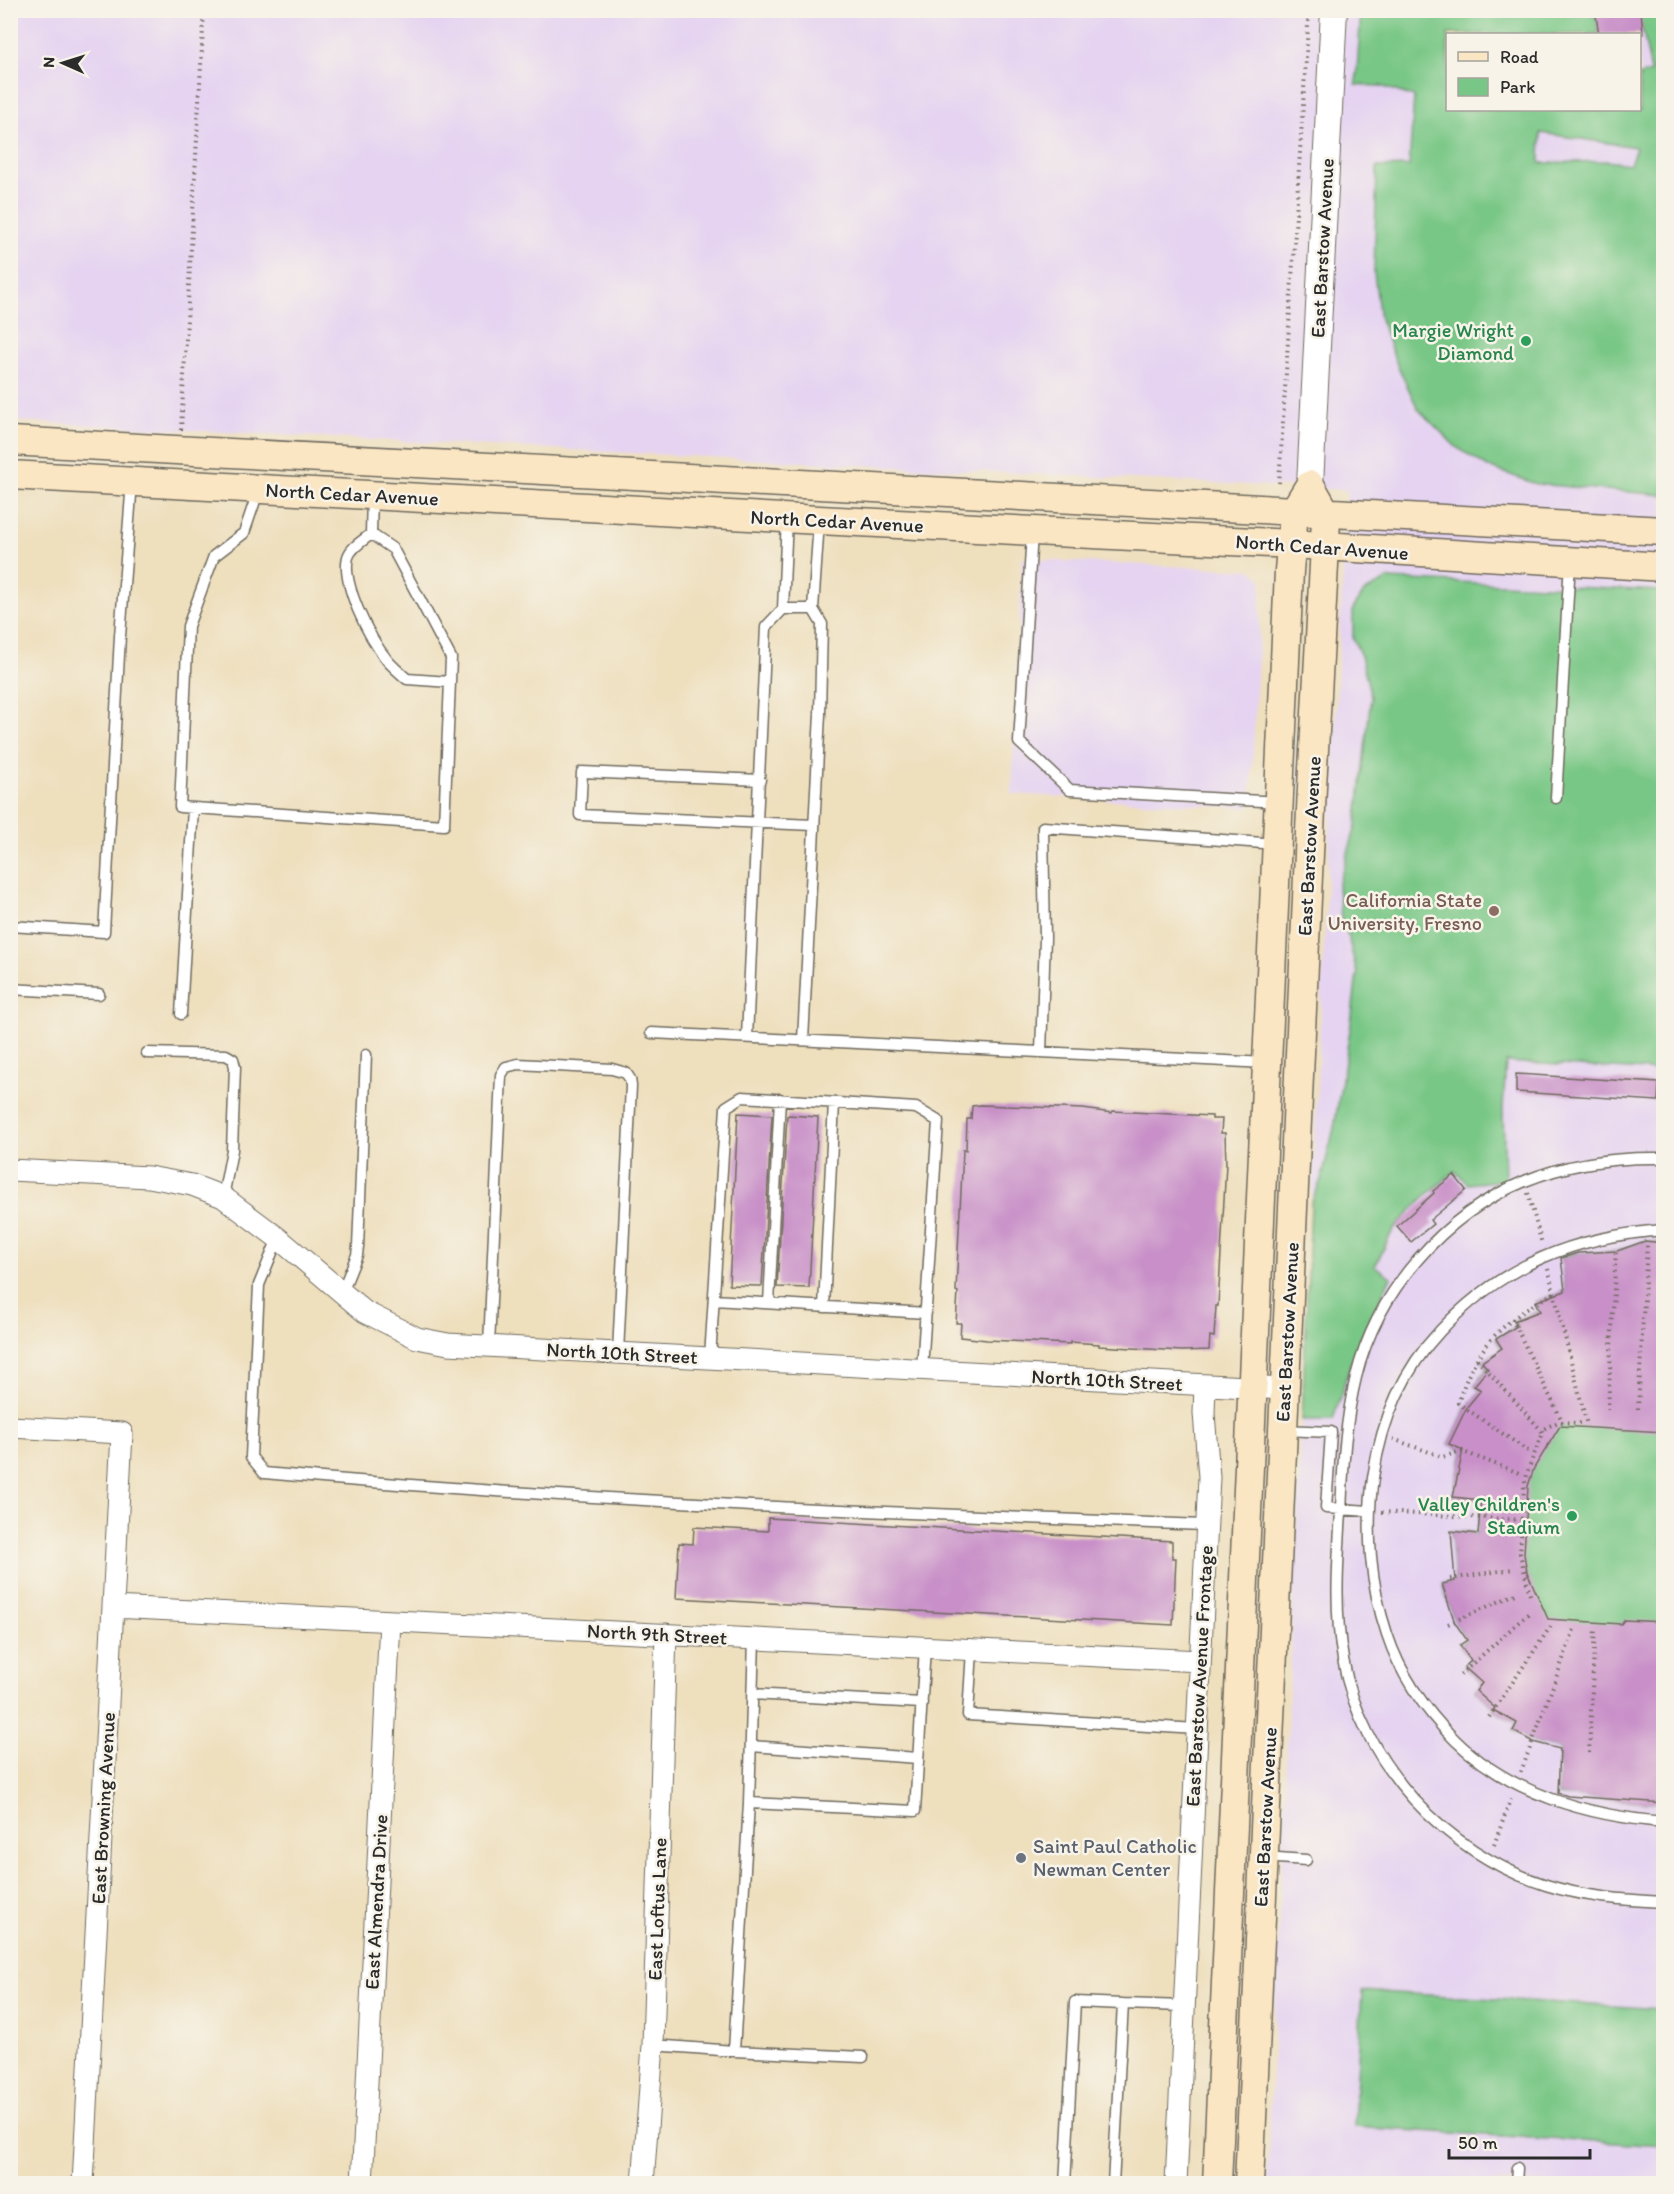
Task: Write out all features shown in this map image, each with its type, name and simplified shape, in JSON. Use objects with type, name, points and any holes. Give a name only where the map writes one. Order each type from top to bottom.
[{"type":"main road","name":"North Cedar Avenue","points":[[10,441],[1664,531]]},
{"type":"main road","points":[[259,489],[267,478],[280,474],[434,480],[524,470]]},
{"type":"main road","name":"North Cedar Avenue","points":[[10,475],[1291,544],[1664,567]]},
{"type":"main road","name":"East Barstow Avenue","points":[[1217,2184],[1291,544],[1294,511],[1310,485]]},
{"type":"main road","points":[[1310,485],[1326,513]]},
{"type":"main road","name":"East Barstow Avenue","points":[[1249,2184],[1326,513]]},
{"type":"street","name":"East Barstow Avenue","points":[[1310,485],[1334,10]]},
{"type":"street","name":"North 10th Street","points":[[10,1170],[149,1177],[192,1185],[223,1197],[278,1238],[365,1312],[417,1338],[448,1344],[1284,1389]]},
{"type":"street","name":"East Barstow Avenue Frontage","points":[[1176,2184],[1209,1477],[1204,1413],[1205,1385]]},
{"type":"street","name":"East Browning Avenue","points":[[10,1427],[122,1433],[83,2184]]},
{"type":"street","name":"North 9th Street","points":[[113,1606],[1200,1661]]},
{"type":"street","name":"East Almendra Drive","points":[[362,2184],[390,1621]]},
{"type":"street","name":"East Loftus Lane","points":[[644,2184],[653,2045],[666,1634]]},
{"type":"lane","points":[[10,926],[105,932],[120,636],[132,482]]},
{"type":"lane","points":[[259,489],[244,533],[214,556],[188,626],[180,807],[444,825],[450,658],[393,549],[371,534]]},
{"type":"lane","points":[[372,495],[371,534],[353,549],[349,556],[348,570],[358,607],[372,639],[387,660],[407,680],[450,682]]},
{"type":"lane","points":[[747,1037],[766,627],[783,609],[787,518]]},
{"type":"lane","points":[[803,1040],[822,624],[813,609],[819,520]]},
{"type":"lane","points":[[1032,531],[1019,742],[1070,790],[1279,802]]},
{"type":"lane","points":[[1556,798],[1570,562]]},
{"type":"lane","points":[[783,609],[813,609]]},
{"type":"lane","points":[[760,780],[582,772],[580,815],[814,825]]},
{"type":"lane","points":[[181,1014],[193,808]]},
{"type":"lane","points":[[1041,1052],[1045,938],[1042,827],[1277,844]]},
{"type":"lane","points":[[10,989],[99,994]]},
{"type":"lane","points":[[651,1033],[1268,1063]]},
{"type":"lane","points":[[147,1053],[226,1055],[233,1059],[235,1067],[232,1150],[223,1197]]},
{"type":"lane","points":[[342,1292],[357,1255],[358,1246],[366,1055]]},
{"type":"lane","points":[[489,1346],[501,1075],[506,1067],[518,1064],[612,1069],[626,1073],[631,1086],[618,1353]]},
{"type":"lane","points":[[711,1358],[726,1107],[742,1097],[780,1099],[916,1108],[938,1121],[922,1370]]},
{"type":"lane","points":[[769,1303],[780,1099]]},
{"type":"lane","points":[[824,1307],[834,1103]]},
{"type":"lane","points":[[1664,1158],[1610,1160],[1582,1164],[1525,1181],[1481,1205],[1446,1232],[1418,1258],[1391,1296],[1371,1334],[1356,1375],[1348,1414],[1341,1510],[1338,1599],[1343,1660],[1358,1708],[1372,1742],[1405,1788],[1437,1823],[1461,1843],[1488,1860],[1545,1885],[1613,1899],[1664,1902]]},
{"type":"lane","points":[[1664,1230],[1617,1236],[1575,1245],[1545,1255],[1525,1264],[1458,1312],[1420,1355],[1390,1412],[1374,1476],[1369,1511],[1370,1550],[1377,1602],[1388,1636],[1401,1666],[1432,1714],[1456,1741],[1484,1763],[1517,1784],[1545,1797],[1612,1816],[1664,1822]]},
{"type":"lane","points":[[278,1238],[259,1285],[251,1457],[264,1473],[414,1486],[696,1504],[1206,1526]]},
{"type":"lane","points":[[714,1300],[926,1313]]},
{"type":"lane","points":[[1282,1430],[1331,1432],[1326,1508],[1369,1511]]},
{"type":"lane","points":[[734,2051],[751,1746],[754,1639]]},
{"type":"lane","points":[[748,1803],[915,1811],[925,1647]]},
{"type":"lane","points":[[972,1650],[968,1715],[1197,1729]]},
{"type":"lane","points":[[752,1694],[921,1702]]},
{"type":"lane","points":[[751,1746],[918,1758]]},
{"type":"lane","points":[[1264,1857],[1306,1860]]},
{"type":"lane","points":[[1065,2184],[1075,2002],[1184,2006]]},
{"type":"lane","points":[[1113,2184],[1123,2004]]},
{"type":"lane","points":[[653,2045],[863,2057]]},
{"type":"lane","points":[[1516,2184],[1517,2168]]},
{"type":"path","points":[[180,452],[204,10]]},
{"type":"path","points":[[1279,483],[1309,10]]},
{"type":"path","points":[[1525,1181],[1587,1425]]},
{"type":"path","points":[[1638,1409],[1647,1232]]},
{"type":"path","points":[[1608,1410],[1617,1236]]},
{"type":"path","points":[[1528,1451],[1458,1403],[1478,1359],[1490,1340],[1512,1319],[1554,1293]]},
{"type":"path","points":[[1512,1319],[1562,1421]]},
{"type":"path","points":[[1478,1359],[1543,1433],[1524,1485],[1520,1554],[1530,1595]]},
{"type":"path","points":[[1541,1430],[1548,1425],[1562,1421],[1580,1422]]},
{"type":"path","points":[[1383,1436],[1443,1457],[1461,1451],[1519,1473]]},
{"type":"path","points":[[1369,1511],[1522,1520]]},
{"type":"path","points":[[1450,1579],[1512,1569]]},
{"type":"path","points":[[1448,1624],[1518,1593]]},
{"type":"path","points":[[1460,1675],[1530,1612]]},
{"type":"path","points":[[1489,1717],[1553,1623]]},
{"type":"path","points":[[1488,1860],[1575,1627]]},
{"type":"path","points":[[1589,1753],[1595,1628]]},
{"type":"shaded area","name":"California State University, Fresno","points":[[10,11],[1663,11],[1663,2183],[1267,2183],[1312,1192],[1347,490],[11,421]]},
{"type":"shaded area","points":[[1022,559],[1252,570],[1262,580],[1250,808],[1012,794]]},
{"type":"green space","name":"Margie Wright Diamond","points":[[1361,11],[1559,11],[1560,13],[1596,16],[1599,33],[1446,33],[1446,111],[1641,111],[1641,75],[1651,72],[1641,11],[1663,11],[1663,495],[1536,484],[1488,467],[1456,447],[1418,409],[1396,362],[1380,319],[1374,273],[1377,167],[1409,166],[1414,97],[1381,86],[1356,85]],"holes":[[[1541,133],[1636,148],[1630,164],[1607,161],[1540,163]]]},
{"type":"green space","points":[[1388,579],[1663,591],[1663,1071],[1506,1062],[1503,1108],[1505,1180],[1468,1184],[1455,1171],[1422,1199],[1393,1230],[1375,1266],[1391,1277],[1355,1350],[1333,1420],[1302,1420],[1311,1204],[1322,1177],[1334,1128],[1357,973],[1348,936],[1341,919],[1338,886],[1356,826],[1371,697],[1361,656],[1353,639],[1353,609],[1364,592]]},
{"type":"green space","name":"Valley Children's Stadium","points":[[1645,1241],[1663,1243],[1663,1803],[1558,1795],[1560,1749],[1533,1742],[1513,1731],[1517,1723],[1493,1710],[1495,1708],[1476,1691],[1482,1683],[1464,1667],[1471,1660],[1460,1645],[1466,1639],[1455,1623],[1442,1584],[1455,1581],[1451,1531],[1478,1533],[1481,1500],[1453,1497],[1463,1450],[1449,1444],[1467,1407],[1481,1390],[1474,1386],[1487,1369],[1482,1362],[1502,1349],[1496,1339],[1516,1326],[1514,1321],[1539,1311],[1535,1302],[1565,1291],[1561,1254],[1617,1251]]},
{"type":"green space","points":[[1362,1991],[1663,2009],[1663,2146],[1354,2127]]},
{"type":"building","points":[[1595,10],[1641,10],[1643,34],[1599,33]]},
{"type":"building","points":[[1516,1074],[1659,1083],[1658,1101],[1516,1092]]},
{"type":"building","points":[[972,1106],[1212,1116],[1212,1119],[1222,1119],[1221,1133],[1225,1133],[1226,1164],[1218,1306],[1216,1306],[1214,1337],[1210,1336],[1209,1350],[1182,1351],[1070,1342],[1070,1344],[960,1337],[961,1323],[956,1323],[958,1292],[956,1291],[963,1150],[966,1150],[967,1119],[971,1119]]},
{"type":"building","points":[[738,1113],[772,1115],[762,1286],[729,1285]]},
{"type":"building","points":[[787,1116],[818,1117],[809,1288],[777,1287]]},
{"type":"building","points":[[1454,1175],[1466,1190],[1430,1220],[1433,1224],[1411,1242],[1397,1226],[1434,1193],[1433,1191]]},
{"type":"building","name":"Valley Children's Stadium","points":[[1645,1241],[1664,1243],[1664,1432],[1560,1426],[1534,1468],[1528,1486],[1524,1554],[1527,1572],[1548,1619],[1621,1624],[1624,1620],[1664,1622],[1664,1803],[1568,1796],[1558,1793],[1560,1749],[1533,1742],[1513,1731],[1517,1723],[1493,1710],[1495,1708],[1476,1691],[1482,1683],[1464,1667],[1471,1661],[1460,1645],[1467,1640],[1455,1623],[1442,1584],[1455,1581],[1451,1531],[1478,1534],[1481,1500],[1453,1497],[1463,1450],[1449,1444],[1467,1407],[1481,1390],[1474,1386],[1488,1369],[1482,1362],[1502,1348],[1496,1339],[1517,1326],[1514,1321],[1540,1311],[1535,1302],[1565,1291],[1561,1258],[1578,1253],[1617,1251]]},
{"type":"building","points":[[768,1518],[1172,1541],[1172,1558],[1176,1558],[1173,1625],[676,1598],[679,1543],[693,1544],[694,1527],[768,1531]]},
{"type":"place","name":"Margie Wright Diamond","points":[[1526,341]]},
{"type":"place","name":"California State University, Fresno","points":[[1494,911]]},
{"type":"place","name":"Valley Children's Stadium","points":[[1572,1516]]},
{"type":"place","name":"Saint Paul Catholic Newman Center","points":[[1021,1858]]}]
